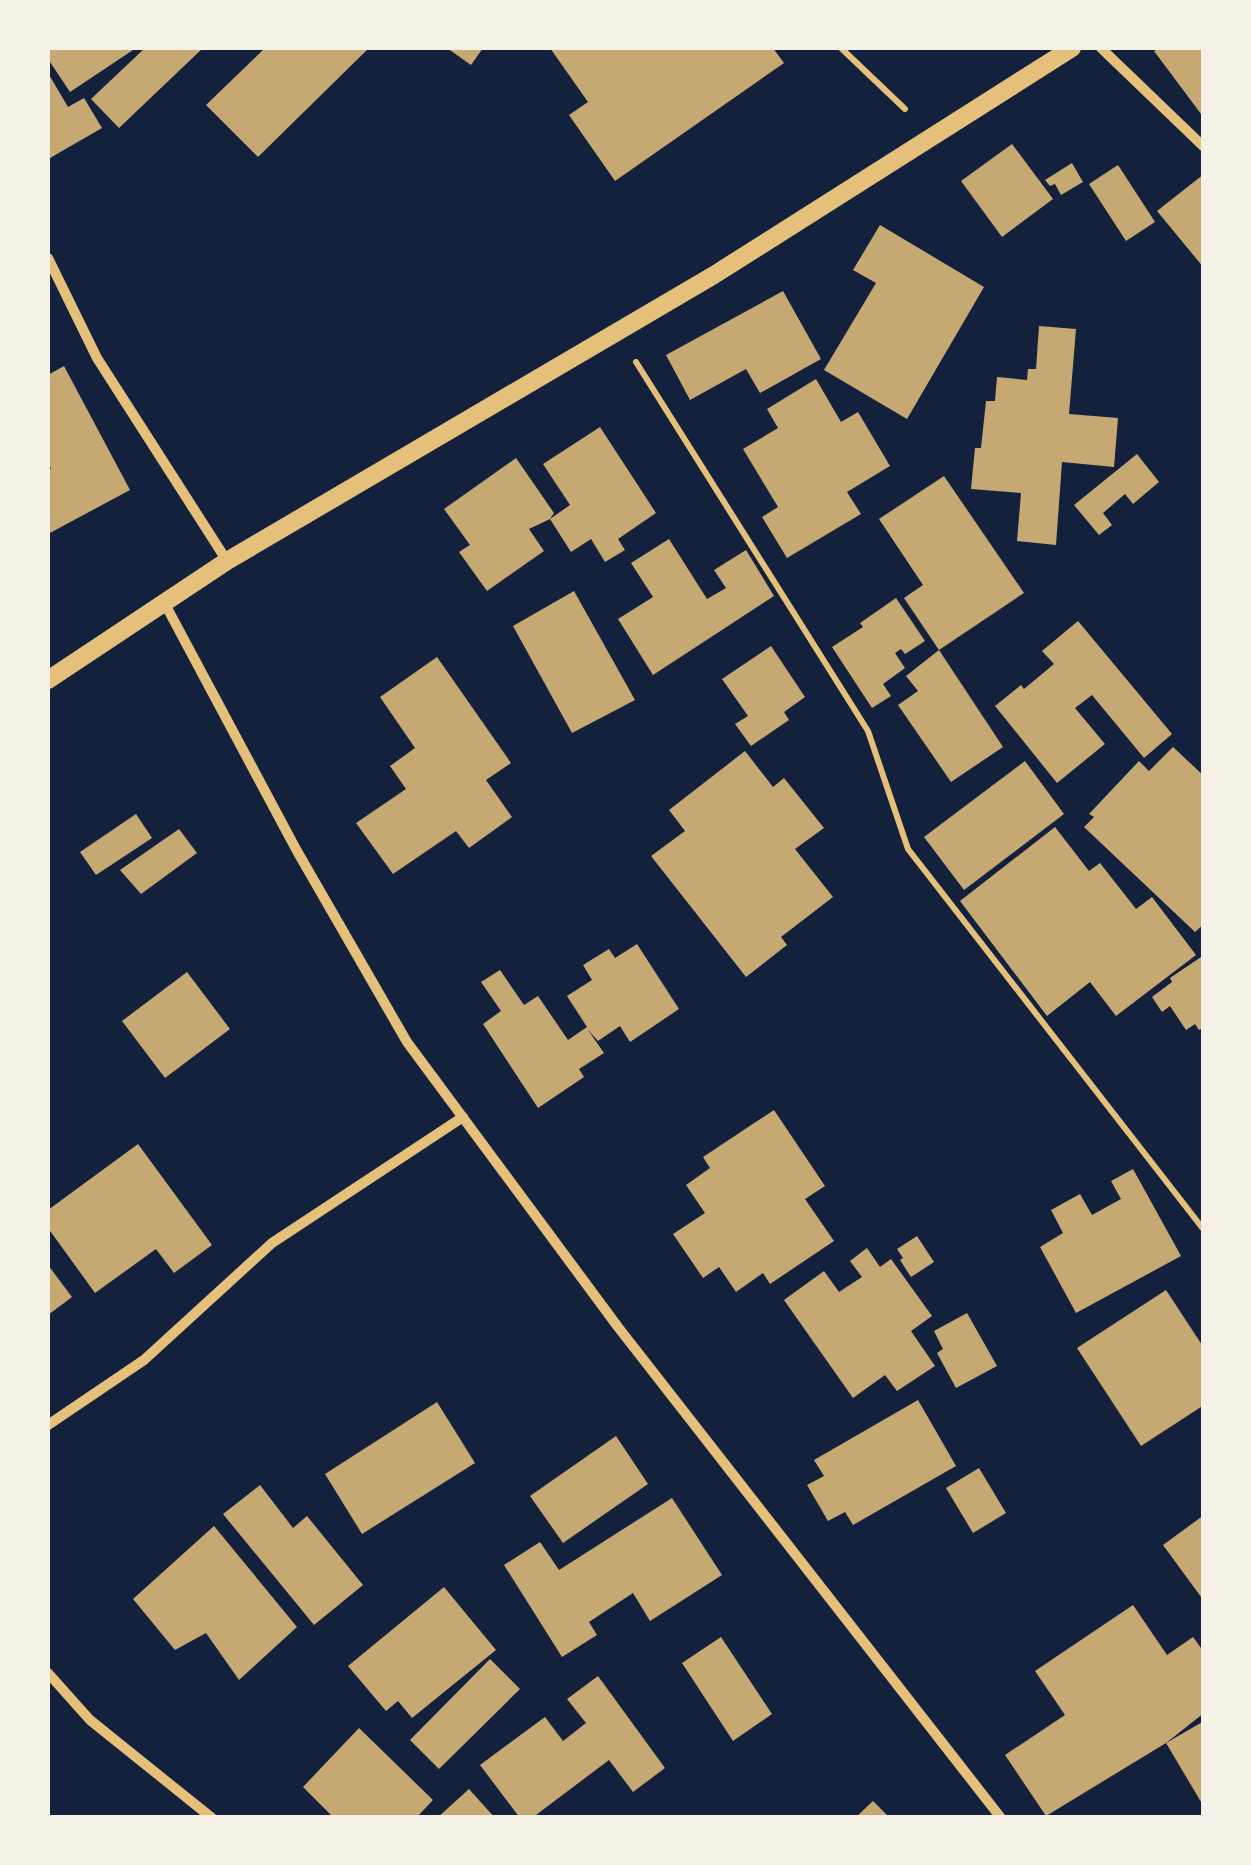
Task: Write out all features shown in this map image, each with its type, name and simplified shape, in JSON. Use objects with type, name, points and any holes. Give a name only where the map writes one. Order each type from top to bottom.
[{"type":"street","points":[[48,680],[226,561],[714,274],[1072,48]]},
{"type":"street","points":[[1101,48],[1204,147]]},
{"type":"street","points":[[48,258],[97,358],[226,561]]},
{"type":"street","points":[[164,604],[297,851],[407,1042],[618,1327],[1001,1818]]},
{"type":"street","points":[[48,1425],[144,1360],[272,1243],[463,1117]]},
{"type":"street","points":[[48,1673],[90,1720],[212,1818]]},
{"type":"path","points":[[841,48],[931,134]]},
{"type":"path","points":[[617,332],[868,731],[908,849],[1204,1230]]},
{"type":"building","points":[[48,48],[136,48],[70,92],[48,59]]},
{"type":"building","points":[[145,48],[203,48],[119,128],[91,99]]},
{"type":"building","points":[[265,48],[369,48],[258,157],[206,105]]},
{"type":"building","points":[[447,48],[483,48],[471,65]]},
{"type":"building","points":[[550,48],[773,48],[784,63],[615,181],[569,115],[588,102]]},
{"type":"building","points":[[1204,48],[1204,118],[1154,51]]},
{"type":"building","points":[[48,73],[68,107],[84,98],[102,128],[50,158],[48,153]]},
{"type":"building","points":[[1012,144],[1053,199],[1002,237],[961,181]]},
{"type":"building","points":[[1072,163],[1083,182],[1061,195],[1055,184],[1050,186],[1045,180]]},
{"type":"building","points":[[1118,165],[1155,222],[1126,241],[1089,184]]},
{"type":"building","points":[[1204,174],[1204,268],[1157,211]]},
{"type":"building","points":[[880,225],[984,287],[907,419],[824,370],[876,283],[853,270]]},
{"type":"building","points":[[783,291],[821,359],[760,393],[746,369],[690,400],[666,355]]},
{"type":"building","points":[[1039,326],[1076,329],[1069,414],[1118,418],[1114,467],[1062,462],[1056,545],[1017,541],[1021,493],[971,489],[986,401],[995,401],[997,377],[1027,380],[1028,369],[1036,369]]},
{"type":"building","points":[[64,366],[130,490],[48,534],[48,375]]},
{"type":"building","points":[[816,379],[841,422],[858,412],[890,466],[847,492],[861,514],[787,558],[762,517],[778,507],[743,449],[778,428],[767,409]]},
{"type":"building","points":[[600,427],[656,513],[618,539],[625,550],[605,562],[591,539],[571,552],[550,519],[570,505],[543,464]]},
{"type":"building","points":[[1137,454],[1159,482],[1133,504],[1125,494],[1103,513],[1112,525],[1099,535],[1074,505]]},
{"type":"building","points":[[516,458],[554,513],[529,529],[544,551],[487,591],[459,552],[470,545],[444,509]]},
{"type":"building","points":[[944,476],[1024,593],[939,650],[904,598],[923,585],[879,519]]},
{"type":"building","points":[[669,539],[707,599],[726,588],[714,570],[746,550],[774,596],[653,675],[618,619],[653,597],[631,563]]},
{"type":"building","points":[[574,591],[635,700],[572,733],[513,626]]},
{"type":"building","points":[[896,598],[925,641],[905,654],[901,649],[895,653],[905,668],[883,684],[891,696],[872,708],[832,647]]},
{"type":"building","points":[[1078,621],[1172,734],[1144,758],[1092,695],[1075,708],[1105,744],[1057,783],[995,706],[1054,664],[1042,651]]},
{"type":"building","points":[[771,646],[805,697],[784,712],[789,720],[751,746],[735,724],[748,716],[722,679]]},
{"type":"building","points":[[939,650],[1003,747],[951,782],[898,705],[918,691],[906,676]]},
{"type":"building","points":[[437,657],[511,763],[486,780],[512,817],[469,848],[456,831],[393,874],[356,823],[406,789],[390,766],[415,748],[380,697]]},
{"type":"building","points":[[1173,747],[1204,776],[1204,924],[1195,932],[1084,827],[1094,817],[1089,814],[1139,761],[1149,771]]},
{"type":"building","points":[[745,751],[773,787],[784,778],[824,828],[795,849],[833,897],[781,937],[787,945],[746,977],[651,856],[685,831],[669,810]]},
{"type":"building","points":[[1025,761],[1064,814],[964,890],[924,837]]},
{"type":"building","points":[[136,814],[152,838],[96,875],[80,852]]},
{"type":"building","points":[[1055,827],[1089,871],[1100,863],[1136,909],[1152,897],[1196,955],[1116,1016],[1090,982],[1047,1016],[960,901]]},
{"type":"building","points":[[179,829],[197,853],[141,894],[120,870]]},
{"type":"building","points":[[637,944],[679,1009],[630,1042],[620,1026],[598,1041],[588,1030],[604,1053],[579,1069],[584,1077],[538,1108],[483,1024],[501,1011],[481,982],[500,970],[524,1005],[538,996],[568,1040],[587,1027],[567,996],[592,980],[583,965],[609,949],[615,958]]},
{"type":"building","points":[[1204,955],[1204,1027],[1199,1030],[1195,1024],[1186,1030],[1170,1006],[1162,1012],[1152,997],[1172,982],[1170,978]]},
{"type":"building","points":[[187,972],[230,1029],[165,1078],[122,1021]]},
{"type":"building","points":[[774,1110],[825,1186],[805,1199],[834,1241],[770,1284],[763,1273],[736,1292],[719,1267],[703,1278],[673,1234],[705,1213],[686,1185],[710,1168],[703,1157]]},
{"type":"building","points":[[138,1144],[212,1245],[174,1273],[156,1249],[95,1293],[48,1228],[48,1210]]},
{"type":"building","points":[[1133,1169],[1181,1256],[1076,1313],[1040,1247],[1063,1233],[1051,1210],[1080,1194],[1092,1215],[1121,1199],[1111,1181]]},
{"type":"building","points":[[917,1236],[934,1262],[911,1277],[897,1249]]},
{"type":"building","points":[[867,1248],[880,1267],[891,1259],[932,1316],[911,1331],[935,1366],[897,1391],[885,1375],[853,1398],[784,1300],[824,1271],[839,1292],[862,1277],[850,1261]]},
{"type":"building","points":[[48,1265],[72,1297],[48,1315]]},
{"type":"building","points":[[1166,1290],[1204,1348],[1204,1405],[1141,1446],[1077,1348]]},
{"type":"building","points":[[967,1313],[997,1366],[956,1388],[937,1353],[943,1349],[934,1331]]},
{"type":"building","points":[[918,1400],[956,1466],[853,1525],[845,1512],[828,1521],[807,1485],[824,1476],[814,1460]]},
{"type":"building","points":[[437,1402],[475,1463],[362,1534],[325,1474]]},
{"type":"building","points":[[616,1436],[648,1484],[563,1543],[530,1496]]},
{"type":"building","points":[[979,1468],[1006,1513],[973,1533],[946,1488]]},
{"type":"building","points":[[260,1485],[293,1528],[307,1516],[363,1585],[314,1625],[223,1514]]},
{"type":"building","points":[[672,1498],[722,1575],[650,1621],[633,1593],[589,1622],[597,1635],[562,1657],[504,1565],[540,1542],[559,1570]]},
{"type":"building","points":[[1204,1515],[1204,1601],[1163,1545]]},
{"type":"building","points":[[214,1526],[297,1627],[239,1680],[206,1633],[175,1650],[133,1599]]},
{"type":"building","points":[[444,1587],[496,1650],[412,1718],[398,1701],[386,1711],[348,1666]]},
{"type":"building","points":[[1133,1605],[1167,1655],[1193,1637],[1204,1652],[1204,1713],[1166,1743],[1046,1816],[1005,1755],[1065,1715],[1035,1671]]},
{"type":"building","points":[[721,1637],[772,1714],[733,1741],[682,1663]]},
{"type":"building","points":[[490,1659],[520,1689],[439,1769],[410,1740]]},
{"type":"building","points":[[598,1676],[665,1768],[633,1792],[609,1760],[532,1818],[520,1818],[480,1765],[545,1717],[563,1741],[586,1723],[567,1699]]},
{"type":"building","points":[[1204,1721],[1204,1807],[1166,1743]]},
{"type":"building","points":[[359,1728],[433,1800],[416,1818],[334,1818],[303,1787]]},
{"type":"building","points":[[469,1789],[495,1818],[437,1818]]},
{"type":"building","points":[[873,1801],[890,1818],[855,1818]]}]
